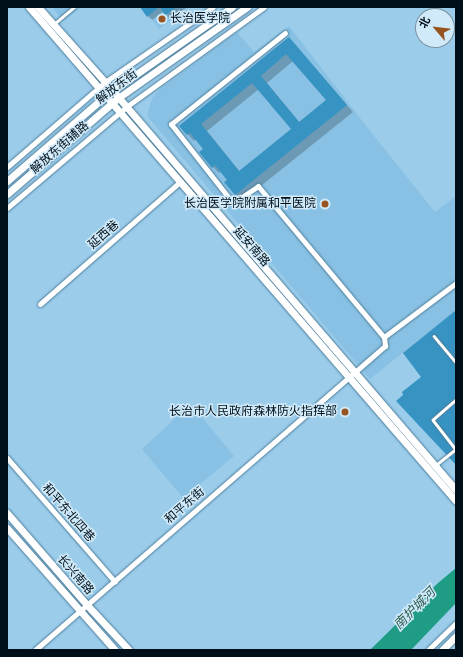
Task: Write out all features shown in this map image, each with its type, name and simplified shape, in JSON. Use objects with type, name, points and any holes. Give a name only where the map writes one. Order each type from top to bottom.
[{"type":"main road","name":"延安南路","points":[[29,7],[348,376],[432,468],[456,490]]},
{"type":"main road","name":"延安南路","points":[[38,7],[113,91],[355,372],[432,468],[456,501]]},
{"type":"main road","name":"解放东街","points":[[7,181],[105,96],[232,7]]},
{"type":"main road","name":"解放东街","points":[[7,194],[118,98],[247,7]]},
{"type":"main road","name":"长兴南路","points":[[7,513],[87,605],[129,650]]},
{"type":"main road","name":"长兴南路","points":[[7,528],[115,650]]},
{"type":"main road","points":[[442,650],[456,636]]},
{"type":"street","name":"解放东街辅路","points":[[7,167],[105,82],[214,7]]},
{"type":"street","name":"解放东街辅路","points":[[7,208],[119,112],[264,7]]},
{"type":"street","points":[[285,33],[171,124],[233,203],[258,186],[384,337],[456,283]]},
{"type":"street","name":"延西巷","points":[[40,304],[180,182]]},
{"type":"street","name":"和平东街","points":[[35,650],[115,582],[348,376],[355,372],[385,346],[384,337]]},
{"type":"street","name":"和平东北四巷","points":[[7,458],[115,582]]},
{"type":"street","points":[[428,650],[456,623]]},
{"type":"lane","points":[[54,25],[74,7]]},
{"type":"lane","points":[[434,336],[456,362]]},
{"type":"lane","points":[[432,468],[456,449],[433,420],[456,400]]},
{"type":"shaded area","points":[[52,7],[81,7],[63,21]]},
{"type":"shaded area","name":"长治医学院","points":[[140,7],[189,7],[159,29]]},
{"type":"shaded area","name":"长治医学院附属和平医院","points":[[289,26],[435,212],[456,196],[456,310],[370,379],[147,116],[152,98],[160,89],[237,32],[254,52]]},
{"type":"shaded area","points":[[191,404],[234,456],[183,498],[142,449]]},
{"type":"water","name":"南护城河","points":[[456,568],[456,603],[411,650],[370,650],[438,583]]},
{"type":"building","points":[[140,7],[159,7],[147,17]]},
{"type":"building","points":[[160,7],[177,7],[165,15]]},
{"type":"building","points":[[289,37],[347,105],[235,195],[224,182],[227,180],[215,165],[212,168],[199,152],[203,149],[190,133],[187,135],[179,126]],"holes":[[[286,54],[326,100],[299,122],[261,76]],[[252,83],[291,129],[239,171],[201,124]]]},
{"type":"building","points":[[456,310],[456,465],[396,401],[403,395],[402,392],[421,377],[403,353]]},
{"type":"place","name":"长治医学院","points":[[162,19]]},
{"type":"place","name":"长治医学院附属和平医院","points":[[325,204]]},
{"type":"place","name":"长治市人民政府森林防火指挥部","points":[[345,412]]}]
